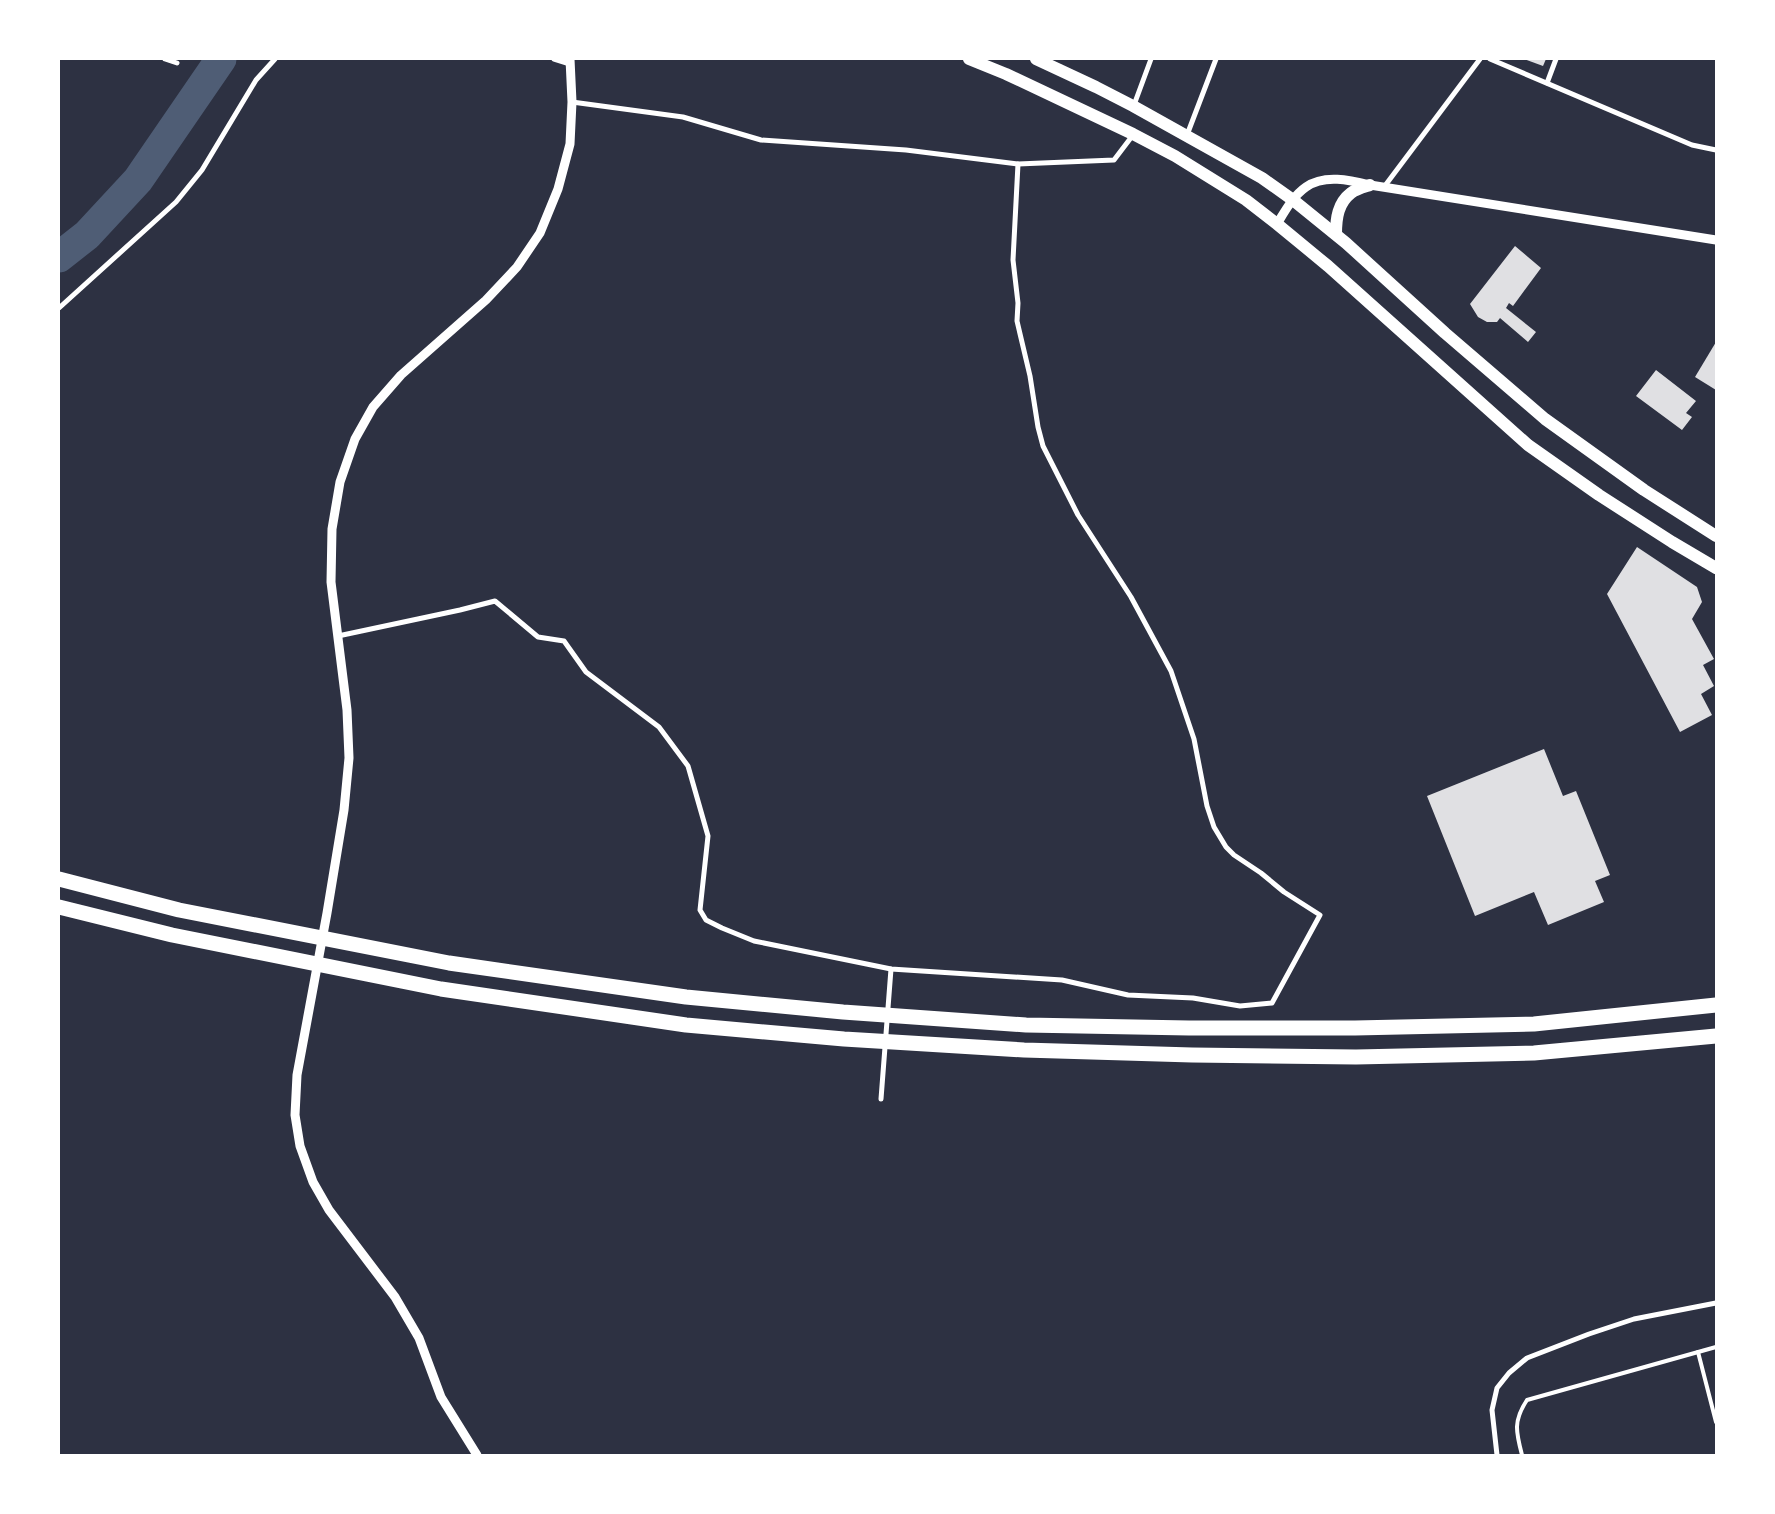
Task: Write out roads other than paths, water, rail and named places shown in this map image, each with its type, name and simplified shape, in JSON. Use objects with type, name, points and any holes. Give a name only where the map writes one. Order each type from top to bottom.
[{"type":"highway","points":[[59,879],[179,910],[449,963],[686,997],[853,1013],[1026,1025],[1189,1028],[1355,1028],[1534,1024],[1716,1006]]},
{"type":"highway","points":[[59,907],[172,935],[441,989],[686,1026],[844,1039],[1024,1050],[1356,1057],[1534,1053],[1716,1036]]},
{"type":"main road","points":[[969,59],[1006,74],[1133,134],[1183,161],[1246,200],[1328,266],[1528,445],[1599,496],[1716,568]]},
{"type":"main road","points":[[1036,59],[1134,106],[1262,178],[1336,234],[1445,333],[1545,419],[1644,490],[1716,536]]},
{"type":"main road","points":[[1336,234],[1336,215],[1342,204],[1351,193],[1370,185]]},
{"type":"street","points":[[165,59],[177,63]]},
{"type":"street","points":[[59,308],[176,202],[202,170],[256,80],[275,59]]},
{"type":"street","points":[[477,1455],[441,1396],[419,1338],[396,1297],[329,1210],[310,1174],[300,1146],[296,1115],[296,1076],[344,810],[349,758],[347,710],[330,582],[332,529],[340,482],[355,439],[373,407],[401,375],[486,300],[517,267],[540,233],[558,190],[570,144],[572,102],[570,61],[554,59]]},
{"type":"street","points":[[1134,106],[1151,59]]},
{"type":"street","points":[[1187,136],[1216,59]]},
{"type":"street","points":[[1384,187],[1480,59]]},
{"type":"street","points":[[1490,59],[1692,145],[1716,150]]},
{"type":"street","points":[[1547,82],[1556,59]]},
{"type":"street","points":[[572,102],[683,117],[761,140],[906,150],[1018,164],[1114,160],[1133,134]]},
{"type":"street","points":[[338,636],[495,601],[538,638],[564,641],[586,672],[660,728],[688,766],[708,836],[700,910],[706,920],[754,941],[891,969],[1062,980],[1128,995],[1193,998],[1240,1006],[1272,1003],[1320,915],[1284,892],[1261,873],[1234,855],[1226,847],[1214,827],[1207,806],[1194,739],[1171,671],[1131,597],[1078,515],[1043,446],[1018,320],[1013,260],[1018,164]]},
{"type":"street","points":[[1277,224],[1293,200],[1306,186],[1323,180],[1348,180],[1716,240]]},
{"type":"street","points":[[881,1099],[891,969]]},
{"type":"street","points":[[1497,1455],[1492,1410],[1497,1388],[1509,1373],[1527,1358],[1634,1319],[1716,1303]]},
{"type":"lane","points":[[1522,1455],[1516,1432],[1519,1413],[1527,1400],[1716,1347]]},
{"type":"lane","points":[[1698,1352],[1716,1422]]},
{"type":"waterway","points":[[59,257],[87,235],[138,180],[221,59]]}]
